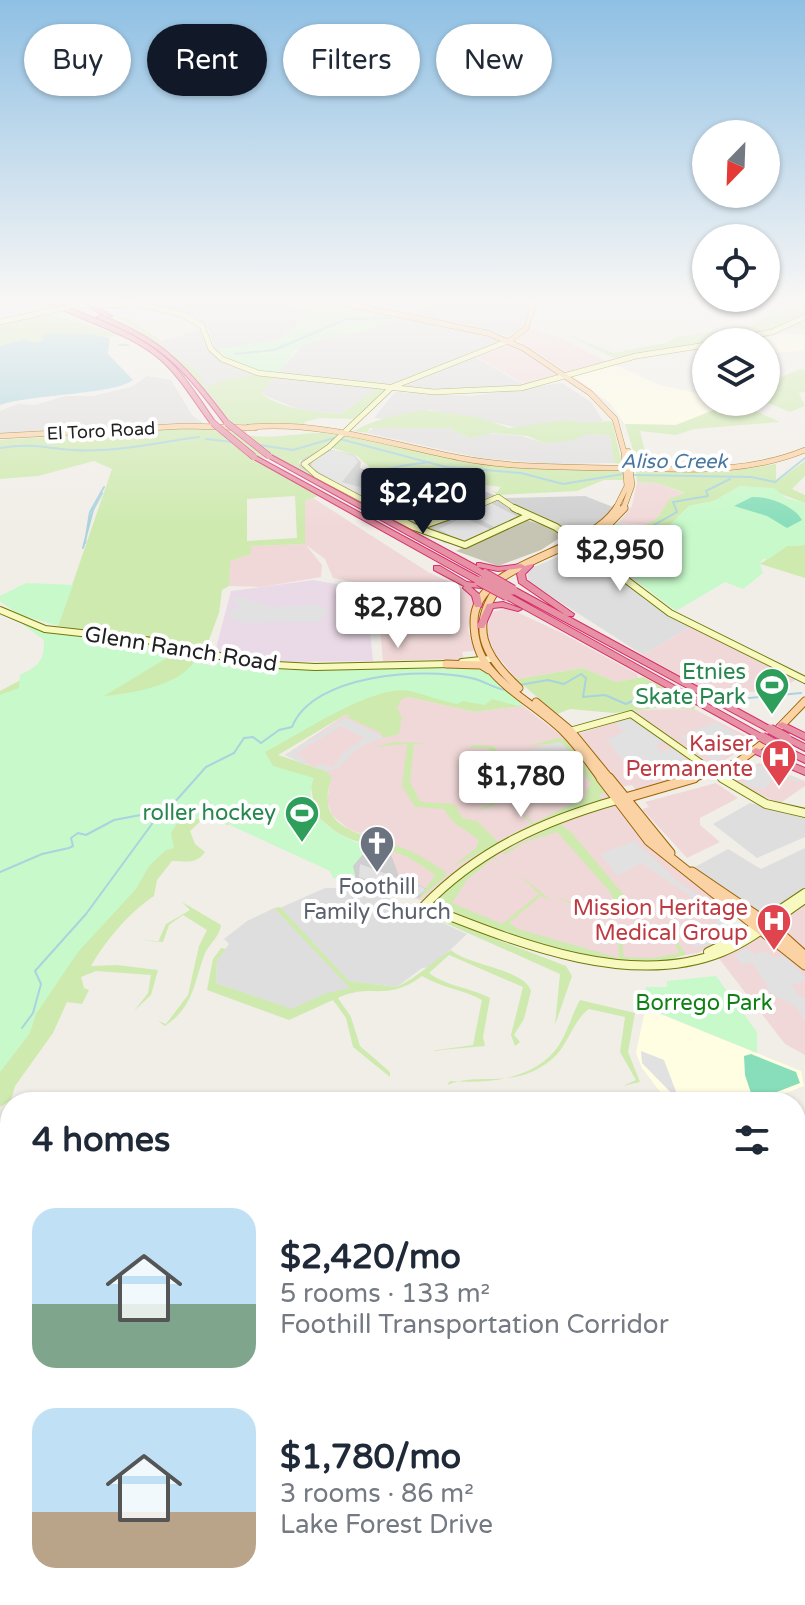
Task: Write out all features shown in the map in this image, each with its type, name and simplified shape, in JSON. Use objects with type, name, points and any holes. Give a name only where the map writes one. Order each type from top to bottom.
[{"type":"highway","points":[[181,378],[213,423],[254,457],[481,573],[491,573],[503,600],[621,659]]},
{"type":"highway","points":[[193,378],[227,423],[269,456],[481,573],[621,659],[700,703],[766,733],[805,737]]},
{"type":"highway","points":[[324,495],[475,594],[478,605]]},
{"type":"highway","points":[[481,573],[525,566],[521,577],[532,588],[614,645]]},
{"type":"highway","points":[[437,568],[465,584],[532,588]]},
{"type":"highway","points":[[510,593],[720,702],[766,733]]},
{"type":"highway","points":[[481,626],[490,606],[503,604],[522,611]]},
{"type":"highway","points":[[785,735],[805,748]]},
{"type":"highway","points":[[785,735],[805,760]]},
{"type":"highway","points":[[759,752],[805,772]]},
{"type":"main road","points":[[305,378],[464,393],[517,389],[556,378]]},
{"type":"main road","points":[[415,378],[392,387],[329,447],[307,459],[305,468],[402,520],[468,544],[528,516]]},
{"type":"main road","points":[[570,378],[592,394],[614,418],[630,471],[624,496],[613,514],[578,544]]},
{"type":"main road","points":[[571,378],[596,393],[614,411],[623,428],[629,455],[631,497],[617,518],[586,544],[673,612],[805,678]]},
{"type":"main road","name":"El Toro Road","points":[[0,436],[249,427],[344,433],[488,462],[630,471],[735,469],[777,462],[805,448]]},
{"type":"main road","points":[[21,433],[82,431]]},
{"type":"main road","name":"El Toro Road","points":[[630,471],[753,465],[805,448]]},
{"type":"main road","points":[[629,455],[640,464],[670,467]]},
{"type":"main road","points":[[402,520],[422,527],[498,497],[528,516],[556,527],[607,562],[670,613],[805,678]]},
{"type":"main road","points":[[617,518],[626,518]]},
{"type":"main road","points":[[520,520],[542,521]]},
{"type":"main road","points":[[440,522],[436,529],[454,539]]},
{"type":"main road","points":[[499,678],[472,629],[478,605],[496,586],[525,566],[590,539]]},
{"type":"main road","points":[[578,544],[597,552]]},
{"type":"main road","points":[[496,586],[486,604],[481,626],[487,659],[513,687]]},
{"type":"main road","name":"Glenn Ranch Road","points":[[0,607],[31,625],[153,641],[270,665],[446,664],[487,659]]},
{"type":"main road","points":[[446,664],[481,665],[513,687],[568,732],[621,799],[670,853],[805,956]]},
{"type":"main road","points":[[805,706],[785,735],[759,752],[717,774],[561,817],[494,850],[457,873],[424,906],[528,947],[579,960],[636,965],[724,954],[805,896]]},
{"type":"main road","points":[[568,732],[630,714],[755,799],[805,813]]},
{"type":"main road","points":[[697,957],[764,925]]},
{"type":"main road","points":[[764,925],[805,965]]},
{"type":"shaded area","points":[[144,378],[171,380],[192,415],[204,424],[0,434],[0,411],[18,404],[35,405],[65,396],[93,396],[131,387]]},
{"type":"shaded area","points":[[202,378],[231,378],[230,378],[205,388]]},
{"type":"shaded area","points":[[273,378],[379,387],[341,414],[303,411],[261,394]]},
{"type":"shaded area","points":[[317,378],[408,378],[390,385]]},
{"type":"shaded area","points":[[423,378],[512,378],[524,385],[456,392],[401,387]]},
{"type":"shaded area","points":[[514,378],[551,378],[526,385]]},
{"type":"shaded area","points":[[576,378],[643,378],[659,385],[692,392],[692,416],[699,416],[676,425],[625,424],[610,403]]},
{"type":"shaded area","points":[[562,383],[591,402],[603,421],[586,424],[566,420],[521,428],[430,410],[386,419],[374,418],[395,392],[471,396]]},
{"type":"shaded area","points":[[376,426],[453,428],[466,437],[482,433],[522,436],[543,443],[586,434],[610,435],[614,463],[553,464],[480,458],[367,433]]},
{"type":"shaded area","points":[[323,448],[354,455],[361,462],[360,468],[378,473],[483,485],[480,490],[504,498],[585,496],[613,507],[604,519],[567,543],[558,532],[530,520],[468,545],[445,543],[298,467],[303,457]]},
{"type":"shaded area","points":[[332,450],[354,456],[358,462],[342,482],[366,489],[359,497],[311,467],[313,460]]},
{"type":"shaded area","points":[[637,482],[657,483],[686,494],[671,500],[651,525],[618,523],[632,506]]},
{"type":"shaded area","points":[[313,498],[428,572],[469,591],[475,600],[468,629],[474,651],[462,652],[464,659],[383,661],[377,597],[381,587],[333,578],[325,559],[306,545],[322,565],[321,577],[261,587],[229,586],[229,561],[250,554],[251,546],[305,544],[305,501]]},
{"type":"shaded area","points":[[491,503],[516,517],[494,527],[468,513]]},
{"type":"shaded area","points":[[463,517],[489,530],[462,542],[439,529]]},
{"type":"shaded area","points":[[526,520],[553,528],[561,537],[541,550],[498,566],[456,551]]},
{"type":"shaded area","points":[[578,548],[604,562],[645,600],[690,627],[643,655],[529,582],[527,572],[532,568]]},
{"type":"shaded area","points":[[313,580],[371,590],[367,600],[373,661],[275,662],[215,652],[231,591]]},
{"type":"shaded area","points":[[238,596],[270,607],[317,605],[329,609],[319,622],[244,623],[229,618],[233,609],[242,608],[232,601]]},
{"type":"shaded area","points":[[508,608],[562,633],[637,674],[638,678],[616,682],[583,668],[516,679],[495,653],[486,632],[492,612]]},
{"type":"shaded area","points":[[690,627],[797,679],[782,688],[716,696],[643,655]]},
{"type":"shaded area","points":[[408,697],[474,712],[523,706],[562,736],[654,850],[733,910],[724,922],[735,935],[698,953],[656,960],[613,961],[356,880],[352,866],[358,865],[375,839],[348,829],[332,815],[327,801],[331,778],[326,772],[285,755],[345,715]]},
{"type":"shaded area","points":[[694,709],[755,740],[715,767],[630,710]]},
{"type":"shaded area","points":[[345,718],[383,737],[358,748],[338,768],[327,771],[315,768],[320,763],[333,768],[344,752],[365,738],[341,726],[295,754],[307,760],[305,765],[285,755]]},
{"type":"shaded area","points":[[630,718],[706,769],[705,773],[637,792],[632,785],[621,787],[577,734]]},
{"type":"shaded area","points":[[632,719],[664,740],[656,745],[661,751],[675,748],[698,772],[666,781],[656,772],[640,775],[632,772],[607,740],[623,732],[615,722]]},
{"type":"shaded area","points":[[715,722],[746,740],[715,762],[681,737]]},
{"type":"shaded area","points":[[558,742],[573,758],[539,766],[528,751]]},
{"type":"shaded area","points":[[759,763],[805,781],[805,786],[779,804],[728,778]]},
{"type":"shaded area","points":[[763,765],[800,779],[798,782],[777,774],[764,790],[743,784],[754,768]]},
{"type":"shaded area","points":[[716,783],[738,798],[700,818],[700,825],[720,842],[687,858],[642,809],[649,807],[645,802]]},
{"type":"shaded area","points":[[750,803],[805,816],[805,837],[757,858],[713,824]]},
{"type":"shaded area","points":[[635,841],[676,880],[727,915],[724,923],[728,930],[705,946],[693,947],[690,937],[671,923],[674,921],[695,934],[717,922],[717,914],[641,863],[618,876],[600,854]]},
{"type":"shaded area","name":"Foothill Family Church","points":[[369,847],[390,852],[399,876],[427,889],[420,898],[356,880],[352,866]]},
{"type":"shaded area","points":[[805,848],[805,888],[768,914],[757,912],[693,868],[728,849],[761,869]]},
{"type":"shaded area","points":[[360,864],[425,890],[417,897],[359,877]]},
{"type":"shaded area","points":[[325,888],[353,888],[382,895],[467,934],[432,967],[422,968],[397,987],[349,981],[280,908]]},
{"type":"shaded area","points":[[805,903],[805,952],[777,923]]},
{"type":"shaded area","points":[[274,908],[350,988],[292,1010],[216,983],[217,960],[229,944],[224,939],[247,921]]},
{"type":"shaded area","points":[[761,934],[805,970],[805,1055],[785,1044],[717,956]]},
{"type":"shaded area","points":[[746,948],[755,955],[762,951],[775,958],[785,956],[804,976],[804,981],[791,985],[801,998],[805,998],[805,1021],[796,1007],[771,993],[753,963],[743,964],[734,956]]},
{"type":"shaded area","points":[[645,1010],[801,1071],[804,1086],[789,1092],[660,1092],[642,1068],[636,1053]]},
{"type":"shaded area","points":[[641,1051],[664,1060],[676,1092],[670,1092],[642,1063]]},
{"type":"green space","points":[[195,378],[202,378],[205,388],[230,378],[273,378],[261,394],[271,400],[301,410],[341,414],[379,387],[385,389],[354,419],[320,418],[305,422],[303,427],[232,424]]},
{"type":"green space","points":[[780,378],[805,378],[805,392],[799,393],[805,406],[790,412],[780,408]]},
{"type":"green space","points":[[425,410],[477,417],[509,428],[566,420],[586,423],[612,421],[622,464],[614,463],[610,435],[586,434],[575,440],[543,443],[528,436],[492,433],[469,438],[449,428],[370,428],[367,433],[354,431],[388,417]]},
{"type":"green space","points":[[699,416],[767,416],[780,422],[694,429],[676,435],[640,431],[648,464],[635,457],[625,424],[676,425]]},
{"type":"green space","points":[[189,428],[246,430],[247,435],[258,436],[332,433],[467,461],[619,470],[623,471],[623,480],[604,480],[577,491],[499,495],[491,491],[497,492],[501,487],[374,471],[357,456],[326,446],[299,461],[299,467],[378,510],[274,457],[255,458],[318,496],[305,501],[305,544],[251,546],[251,554],[230,561],[229,586],[222,590],[219,613],[206,648],[58,626],[112,469],[94,461],[38,476],[0,479],[0,440]],"holes":[[[295,496],[297,538],[247,541],[247,499]]]},
{"type":"green space","points":[[805,461],[805,476],[792,489],[805,495],[805,503],[765,488],[740,486],[714,501],[689,506],[662,533],[648,533],[637,528],[657,518],[669,499],[685,493],[657,483],[637,482],[636,471],[726,472],[776,464],[776,482]]},
{"type":"green space","points":[[740,486],[774,488],[786,498],[805,503],[805,545],[787,546],[769,559],[763,559],[760,564],[763,573],[743,589],[725,582],[676,611],[590,546],[617,523],[648,533],[662,533],[689,506],[714,501]]},
{"type":"green space","points":[[752,497],[780,503],[793,510],[802,520],[787,528],[767,516],[734,506]]},
{"type":"green space","points":[[805,545],[805,578],[760,564],[787,546]]},
{"type":"green space","points":[[26,583],[73,585],[58,626],[18,614],[0,601],[0,596]]},
{"type":"green space","points":[[22,624],[54,633],[169,647],[167,658],[104,696],[143,690],[170,681],[191,666],[198,655],[211,659],[206,665],[214,667],[220,661],[289,670],[485,668],[525,703],[518,706],[492,699],[485,705],[463,701],[457,704],[410,691],[394,691],[356,703],[265,752],[273,766],[314,778],[312,804],[324,823],[345,837],[369,847],[353,866],[356,880],[333,878],[330,871],[210,816],[177,824],[171,833],[174,848],[166,850],[150,865],[135,890],[78,952],[36,1014],[30,1033],[0,1072],[0,695],[19,688],[20,675],[39,662],[44,647],[44,640]]},
{"type":"green space","points":[[169,648],[201,656],[198,662],[214,667],[218,663],[514,701],[523,706],[474,712],[408,697],[401,700],[397,709],[402,717],[399,734],[383,738],[380,732],[345,715],[278,755],[326,771],[332,778],[328,796],[330,810],[337,821],[361,835],[411,851],[445,871],[446,876],[418,900],[435,875],[407,857],[338,833],[315,813],[311,786],[281,769],[228,825],[204,818],[190,831],[195,844],[205,852],[194,861],[172,861],[157,880],[154,896],[118,928],[91,966],[117,965],[158,970],[151,995],[134,1011],[148,993],[151,975],[96,971],[81,977],[84,988],[89,990],[82,1004],[67,1002],[53,1033],[13,1092],[0,1092],[0,691],[34,673]]},
{"type":"green space","points":[[583,668],[616,682],[643,677],[696,705],[694,709],[657,708],[614,713],[570,709],[557,714],[516,679]]},
{"type":"green space","points":[[559,738],[565,740],[606,792],[599,795],[602,800],[548,818],[452,867],[476,848],[479,841],[455,823],[444,809],[415,807],[402,786],[407,744],[375,747],[394,742],[428,743],[414,744],[410,783],[421,802],[454,804],[463,818],[477,821],[498,842],[532,824],[511,805],[534,823],[586,797],[586,790],[591,784],[563,743],[529,745]]},
{"type":"green space","points":[[473,745],[494,746],[504,766],[527,763],[534,773],[532,786],[522,794],[474,813],[518,788],[525,777],[519,770],[498,770],[488,748],[469,748]]},
{"type":"green space","points":[[559,823],[572,833],[624,895],[627,917],[589,914],[557,896],[597,913],[619,913],[610,892],[557,832],[525,842],[505,855],[502,853]]},
{"type":"green space","points":[[492,856],[507,865],[493,858],[467,880],[452,903],[502,924],[539,894],[517,873],[551,900],[541,896],[509,923],[518,929],[619,958],[617,927],[601,925],[628,925],[620,927],[624,957],[653,958],[679,953],[674,941],[660,931],[675,939],[686,954],[658,961],[627,962],[594,958],[525,941],[435,907],[434,903],[453,882]]},
{"type":"green space","points":[[396,901],[566,966],[572,976],[555,1025],[560,974]]},
{"type":"green space","points":[[182,902],[221,925],[205,953],[188,1002],[165,1026],[158,1021],[166,1024],[188,995],[199,946],[207,930],[183,915],[169,925],[163,942],[158,941],[166,924],[190,910]]},
{"type":"green space","points":[[280,907],[349,981],[397,987],[451,950],[518,978],[531,991],[524,1019],[514,1035],[520,1042],[515,1046],[511,1035],[523,987],[449,955],[429,973],[490,998],[483,1037],[485,1046],[430,1051],[473,1045],[482,1000],[422,976],[398,989],[360,992],[338,998],[351,1017],[360,1046],[390,1072],[390,1077],[353,1047],[346,1018],[333,1000],[289,1020],[207,990],[213,959],[221,948],[226,949],[217,960],[216,983],[292,1009],[324,994],[350,988],[274,908]]},
{"type":"green space","name":"Borrego Park","points":[[716,976],[757,1032],[757,1053],[642,1006],[646,987],[667,987],[667,981]]},
{"type":"green space","points":[[580,1000],[635,1013],[628,1052],[640,1082],[623,1086],[636,1080],[620,1052],[625,1017],[589,1009],[551,1060],[523,1075],[504,1078],[524,1073],[549,1057],[562,1040]]},
{"type":"green space","points":[[751,1054],[796,1072],[800,1083],[777,1092],[751,1092],[745,1075],[744,1056]]},
{"type":"green space","points":[[504,1078],[479,1082],[459,1081],[472,1080]]},
{"type":"water","points":[[0,378],[133,380],[108,389],[0,405]]},
{"type":"waterway","name":"Aliso Creek","points":[[0,448],[30,446],[105,450],[199,437]]},
{"type":"waterway","name":"Aliso Creek","points":[[259,445],[293,450],[334,438]]},
{"type":"waterway","name":"Aliso Creek","points":[[206,439],[233,442]]},
{"type":"waterway","name":"Aliso Creek","points":[[340,439],[428,462]]},
{"type":"waterway","name":"Aliso Creek","points":[[633,475],[751,477],[775,482],[805,458]]},
{"type":"waterway","points":[[400,466],[428,462]]},
{"type":"waterway","name":"Aliso Creek","points":[[428,462],[446,467],[521,473],[563,484],[623,474]]},
{"type":"waterway","points":[[381,470],[398,467]]},
{"type":"waterway","points":[[645,530],[677,512],[673,502],[708,496],[706,491],[730,479]]},
{"type":"waterway","points":[[86,536],[90,512],[104,487]]},
{"type":"waterway","points":[[86,536],[93,510],[102,493]]},
{"type":"waterway","points":[[83,548],[86,536]]},
{"type":"waterway","points":[[85,543],[86,536]]},
{"type":"waterway","points":[[0,872],[42,854],[69,848],[73,846],[71,838],[78,833],[86,835],[114,820],[162,811],[173,804],[206,767],[234,753],[244,738],[253,737],[261,743],[279,730],[292,727],[304,709],[322,695],[345,685],[371,678],[425,674],[471,678],[506,690]]},
{"type":"waterway","points":[[519,685],[548,680],[564,684],[581,674],[586,678],[583,697],[605,695],[626,704],[653,691],[691,703]]},
{"type":"waterway","points":[[749,698],[801,693]]},
{"type":"waterway","points":[[22,1028],[33,1013],[41,984],[35,971],[86,914],[160,813]]},
{"type":"place","name":"Etnies Skate Park","points":[[772,716]]},
{"type":"place","name":"Kaiser Permanente","points":[[779,788]]},
{"type":"place","name":"roller hockey","points":[[302,844]]},
{"type":"place","name":"Foothill Family Church","points":[[377,874]]},
{"type":"place","name":"Mission Heritage Medical Group","points":[[774,952]]}]
